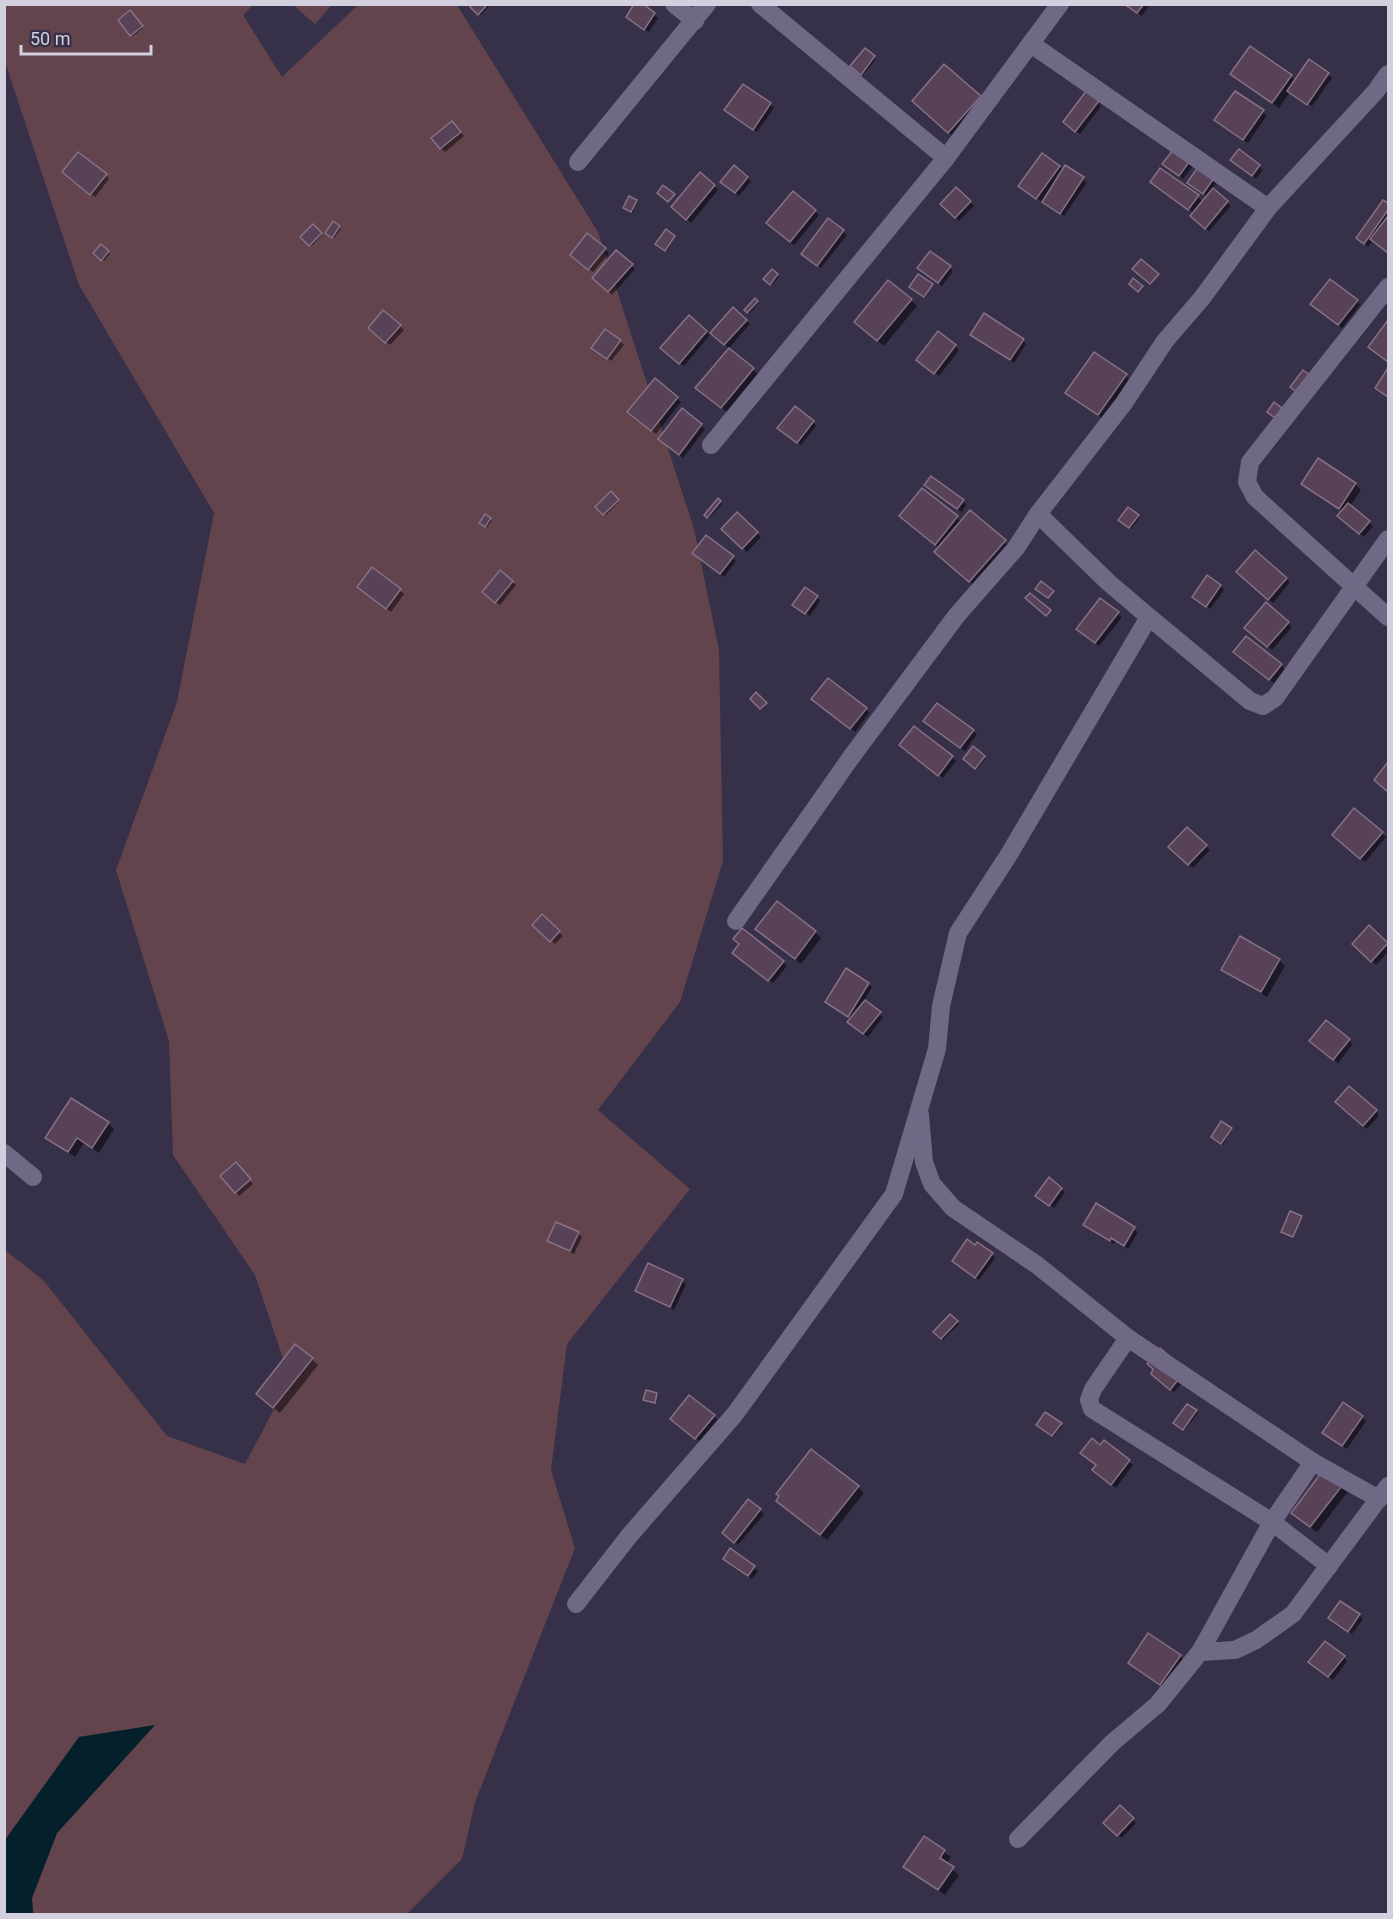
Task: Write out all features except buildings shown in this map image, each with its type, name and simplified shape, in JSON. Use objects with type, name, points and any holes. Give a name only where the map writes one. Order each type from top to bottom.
[{"type":"street","points":[[674,4],[695,21]]},
{"type":"street","points":[[578,162],[695,21],[706,4]]},
{"type":"street","points":[[759,4],[946,158]]},
{"type":"street","points":[[711,446],[946,158],[1060,4]]},
{"type":"street","points":[[1031,44],[1268,208]]},
{"type":"street","points":[[736,921],[852,756],[957,615],[1016,548],[1038,514],[1071,474],[1165,341],[1202,298],[1268,208],[1382,96],[1389,74]]},
{"type":"street","points":[[1389,286],[1250,462],[1247,482],[1255,497],[1389,617]]},
{"type":"street","points":[[1038,514],[1108,582],[1149,617],[1250,701],[1263,706],[1275,698],[1353,586],[1389,539]]},
{"type":"street","points":[[576,1604],[629,1536],[735,1414],[894,1194],[937,1049],[940,1006],[958,933],[1008,856],[1149,617]]},
{"type":"street","points":[[919,1105],[924,1162],[932,1184],[953,1208],[1037,1265],[1128,1338],[1313,1462],[1384,1493],[1293,1614],[1278,1626],[1235,1650],[1200,1652]]},
{"type":"street","points":[[4,1153],[33,1177]]},
{"type":"street","points":[[1128,1338],[1093,1389],[1089,1400],[1092,1409],[1272,1522],[1329,1566]]},
{"type":"street","points":[[1018,1839],[1112,1743],[1158,1704],[1200,1652],[1272,1522],[1313,1462]]},
{"type":"shaded area","points":[[5,5],[253,5],[243,15],[282,77],[358,5],[457,5],[598,232],[694,529],[719,650],[723,861],[680,1002],[598,1110],[690,1189],[567,1344],[551,1470],[575,1548],[475,1802],[462,1859],[407,1914],[33,1914],[32,1898],[57,1833],[154,1726],[79,1737],[5,1840],[5,1250],[44,1281],[167,1436],[245,1464],[290,1379],[255,1275],[173,1155],[169,1041],[116,870],[177,702],[214,513],[79,285],[5,62]]},
{"type":"shaded area","points":[[293,5],[332,5],[315,24]]},
{"type":"water","points":[[155,1725],[57,1833],[32,1898],[33,1914],[5,1914],[5,1840],[79,1737]]}]
